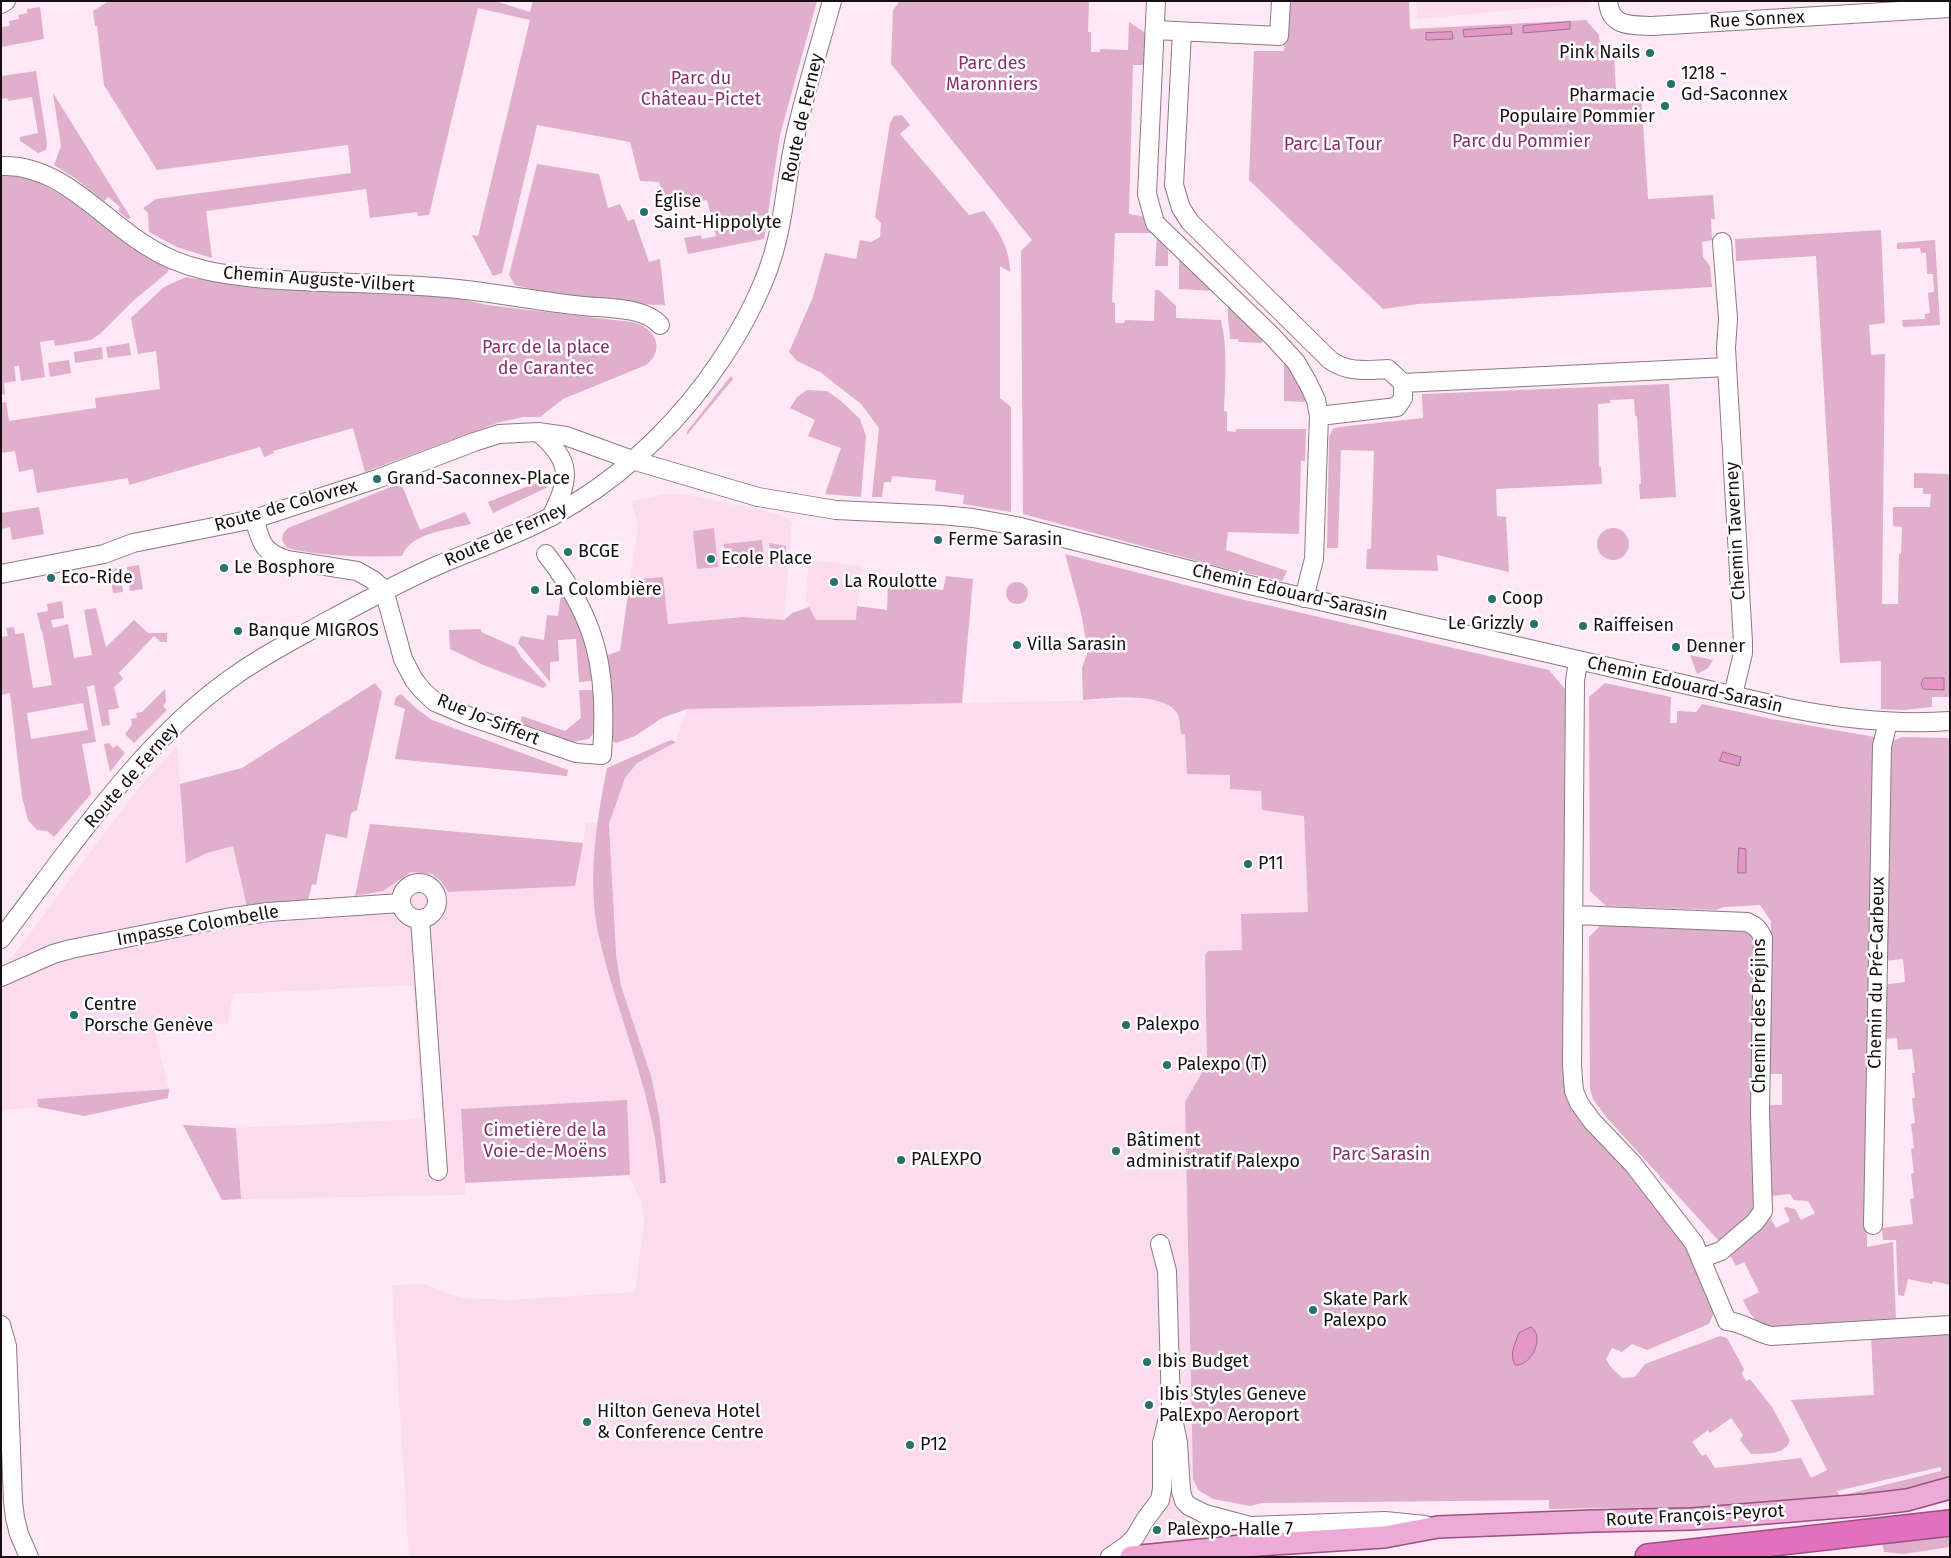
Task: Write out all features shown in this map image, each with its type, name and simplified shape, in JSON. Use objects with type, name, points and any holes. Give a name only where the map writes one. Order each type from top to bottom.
[{"type":"highway","points":[[1648,1557],[1950,1522]]},
{"type":"main road","name":"Route François-Peyrot","points":[[1131,1557],[1242,1546],[1384,1537],[1438,1527],[1692,1519],[1865,1505],[1907,1500],[1950,1488]]},
{"type":"main road","points":[[1907,1500],[1950,1497]]},
{"type":"street","points":[[1,4],[6,1]]},
{"type":"street","name":"Route de Ferney","points":[[1,940],[87,827],[142,759],[192,710],[231,678],[271,652],[384,590],[551,517],[594,491],[632,460],[653,441],[683,408],[721,360],[747,315],[769,266],[780,224],[794,140],[832,1]]},
{"type":"street","points":[[1156,1],[1156,30],[1146,194],[1155,223],[1273,336],[1296,362],[1316,400],[1319,416],[1314,559],[1304,598]]},
{"type":"street","points":[[1156,30],[1279,36],[1280,1]]},
{"type":"street","name":"Rue Sonnex","points":[[1608,1],[1608,9],[1612,16],[1622,23],[1652,26],[1950,8]]},
{"type":"street","points":[[1182,32],[1174,185],[1181,208],[1190,222],[1339,367],[1351,370],[1388,369],[1403,383],[1727,367]]},
{"type":"street","name":"Chemin Auguste-Vilbert","points":[[1,166],[17,165],[39,171],[84,199],[147,247],[180,264],[198,269],[224,275],[267,279],[466,290],[578,306],[639,312],[653,318],[660,325]]},
{"type":"street","name":"Chemin Taverney","points":[[1722,242],[1728,319],[1727,367],[1743,642],[1743,653],[1733,695]]},
{"type":"street","points":[[1319,416],[1397,407],[1403,398],[1403,383]]},
{"type":"street","points":[[538,432],[552,444],[565,470],[560,498],[551,517]]},
{"type":"street","name":"Route de Colovrex","points":[[1,574],[104,554],[133,543],[254,519],[377,478],[499,434],[538,432],[566,436],[632,460]]},
{"type":"street","name":"Chemin Edouard-Sarasin","points":[[632,460],[720,487],[782,502],[836,510],[973,518],[1016,526],[1304,598],[1830,717],[1888,722],[1950,721]]},
{"type":"street","points":[[254,519],[262,546],[276,556],[286,560],[357,571],[373,580],[384,590]]},
{"type":"street","name":"Rue Jo-Siffert","points":[[384,590],[403,659],[414,680],[435,702],[474,718],[576,753],[602,755],[603,696],[599,657],[582,608],[546,554]]},
{"type":"street","points":[[1578,661],[1575,681],[1575,915],[1572,1066],[1574,1091],[1579,1103],[1592,1121],[1632,1164],[1694,1243],[1702,1258],[1727,1321],[1740,1322],[1761,1334],[1771,1336],[1950,1326]]},
{"type":"street","name":"Chemin du Pré-Carbeux","points":[[1873,1225],[1882,746],[1888,722]]},
{"type":"street","points":[[423,883],[434,889],[438,901],[435,911],[431,916],[420,919],[406,914],[401,902],[403,893],[412,884],[423,883]]},
{"type":"street","name":"Impasse Colombelle","points":[[1,977],[53,954],[70,949],[226,918],[268,912],[401,902]]},
{"type":"street","name":"Chemin des Préjins","points":[[1575,915],[1747,922],[1755,925],[1760,930],[1762,938],[1760,1112],[1763,1211],[1755,1222],[1721,1251],[1702,1258]]},
{"type":"street","points":[[420,919],[438,1171]]},
{"type":"street","name":"Route François-Peyrot","points":[[1160,1244],[1167,1271],[1171,1408],[1178,1444],[1181,1491],[1184,1501],[1198,1511],[1250,1526],[1385,1521],[1438,1527]]},
{"type":"street","points":[[1,1325],[7,1346],[15,1518],[29,1557]]},
{"type":"street","name":"Route François-Peyrot","points":[[1110,1557],[1135,1537],[1160,1500],[1162,1489],[1162,1443],[1171,1408]]},
{"type":"shaded area","points":[[1416,1],[1589,1],[1589,3],[1417,19]]},
{"type":"shaded area","points":[[1570,22],[1570,29],[1523,33],[1523,26]]},
{"type":"shaded area","points":[[1511,27],[1512,34],[1464,37],[1463,30]]},
{"type":"shaded area","points":[[1452,32],[1453,39],[1426,40],[1426,33]]},
{"type":"shaded area","name":"Ecole Place","points":[[667,494],[688,495],[778,514],[792,522],[784,620],[743,617],[668,624],[630,580],[638,526],[632,501]]},
{"type":"shaded area","name":"La Roulotte","points":[[809,560],[862,566],[856,620],[816,621],[806,597]]},
{"type":"shaded area","points":[[1924,678],[1944,678],[1944,690],[1923,689],[1921,684]]},
{"type":"shaded area","points":[[1152,699],[1167,704],[1178,715],[1181,734],[1185,734],[1231,775],[1230,789],[1261,791],[1262,810],[1304,816],[1308,912],[1241,914],[1242,950],[1208,951],[1205,955],[1207,1064],[1185,1102],[1193,1479],[1198,1541],[1117,1557],[409,1557],[392,1285],[424,1284],[461,1298],[511,1300],[635,1292],[644,1223],[642,1202],[630,1175],[628,1130],[461,1109],[465,1195],[241,1199],[236,1128],[422,1119],[413,985],[233,994],[228,1023],[155,1032],[169,1089],[37,1099],[38,1107],[1,1110],[1,972],[142,784],[177,746],[186,862],[207,853],[233,846],[247,907],[373,894],[396,884],[411,872],[428,872],[438,878],[444,885],[583,843],[586,822],[609,824],[625,778],[637,763],[676,742],[687,709]]},
{"type":"shaded area","points":[[1723,752],[1741,757],[1739,766],[1720,761]]},
{"type":"shaded area","points":[[1739,848],[1746,849],[1746,873],[1738,873]]},
{"type":"shaded area","points":[[1531,1327],[1537,1337],[1535,1350],[1526,1361],[1515,1365],[1513,1361],[1514,1345],[1519,1333]]},
{"type":"green space","name":"Parc du Château-Pictet","points":[[109,1],[495,1],[530,12],[533,1],[817,1],[780,135],[764,239],[688,254],[684,238],[701,235],[702,239],[716,236],[707,200],[678,205],[679,209],[668,210],[661,194],[663,193],[659,182],[640,181],[630,142],[537,125],[502,273],[493,276],[472,235],[478,236],[530,20],[478,8],[429,215],[418,216],[417,212],[370,218],[366,189],[206,211],[212,258],[177,247],[149,232],[148,213],[143,208],[156,199],[351,173],[348,145],[157,170],[104,85],[97,26],[95,26],[93,11]]},
{"type":"green space","name":"Parc des Maronniers","points":[[900,1],[1089,1],[1088,32],[1091,32],[1091,52],[1100,52],[1100,49],[1128,50],[1129,22],[1147,34],[1146,65],[1133,65],[1129,214],[1146,217],[1153,228],[1152,233],[1115,233],[1112,302],[1115,303],[1115,323],[1124,323],[1125,320],[1154,321],[1155,290],[1159,290],[1176,306],[1176,318],[1221,320],[1225,354],[1224,411],[1227,412],[1227,431],[1236,432],[1236,429],[1306,429],[1305,461],[1301,461],[1299,534],[1228,532],[1226,550],[1287,571],[1282,581],[1220,567],[1023,514],[1021,251],[1032,240],[891,64],[893,10]]},
{"type":"green space","points":[[1293,1],[1409,1],[1410,29],[1586,20],[1599,35],[1601,53],[1614,53],[1616,93],[1641,92],[1648,199],[1713,195],[1715,219],[1711,219],[1712,240],[1702,242],[1703,257],[1710,266],[1712,287],[1418,304],[1383,309],[1249,180],[1254,51],[1284,51],[1287,7]]},
{"type":"green space","points":[[40,7],[44,39],[1,47],[1,27],[10,26],[9,21],[19,19],[18,15],[27,13],[27,9]]},
{"type":"green space","points":[[36,71],[47,143],[46,150],[38,153],[20,141],[20,137],[38,133],[32,97],[8,101],[7,98],[1,99],[1,76]]},
{"type":"green space","points":[[53,93],[131,218],[128,219],[118,211],[120,207],[108,197],[104,201],[54,165],[61,146]]},
{"type":"green space","points":[[902,115],[910,125],[900,134],[969,215],[984,211],[998,232],[1008,255],[1010,272],[1000,266],[1000,398],[1011,407],[1011,512],[963,504],[964,495],[935,491],[936,480],[892,476],[891,482],[884,482],[882,497],[872,497],[879,428],[861,404],[820,372],[797,361],[789,352],[813,297],[825,253],[856,259],[860,240],[871,242],[880,237],[881,223],[875,217],[890,123],[894,116]]},
{"type":"green space","points":[[537,164],[599,174],[608,208],[620,204],[628,221],[634,219],[649,262],[660,259],[665,305],[589,300],[515,285],[509,275]]},
{"type":"green space","points":[[1,173],[25,176],[69,199],[135,248],[166,264],[169,268],[168,272],[91,340],[55,346],[54,340],[40,342],[45,377],[21,381],[19,366],[14,366],[16,381],[4,383],[5,394],[1,395]]},
{"type":"green space","points":[[1881,230],[1885,323],[1869,325],[1871,355],[1885,354],[1882,604],[1898,604],[1899,554],[1901,553],[1902,527],[1893,526],[1893,507],[1930,507],[1931,494],[1923,494],[1923,488],[1914,488],[1914,473],[1950,474],[1949,697],[1932,697],[1932,707],[1904,710],[1881,709],[1881,661],[1840,663],[1816,256],[1736,261],[1735,239]]},
{"type":"green space","points":[[1157,235],[1168,246],[1168,266],[1155,266]]},
{"type":"green space","points":[[1935,240],[1940,325],[1903,327],[1902,320],[1925,319],[1925,314],[1930,313],[1928,293],[1934,292],[1933,274],[1927,274],[1926,253],[1921,253],[1920,248],[1897,249],[1897,243]]},
{"type":"green space","points":[[1183,260],[1214,291],[1179,289],[1179,261]]},
{"type":"green space","name":"Parc de la place de Carantec","points":[[186,277],[211,281],[299,288],[411,294],[631,322],[639,324],[651,333],[657,345],[656,352],[646,365],[563,399],[540,417],[523,417],[497,423],[365,472],[353,428],[273,451],[274,453],[264,457],[260,447],[129,485],[128,478],[37,493],[33,469],[19,472],[15,451],[1,453],[1,403],[6,402],[9,421],[96,408],[95,398],[160,389],[156,351],[138,354],[131,318],[164,287]]},
{"type":"green space","points":[[1228,307],[1231,307],[1263,337],[1262,343],[1239,342],[1238,339],[1230,339]]},
{"type":"green space","points":[[129,343],[131,355],[108,358],[106,347]]},
{"type":"green space","points":[[102,347],[103,359],[75,363],[74,352]]},
{"type":"green space","points":[[69,360],[71,373],[50,377],[48,363]]},
{"type":"green space","points":[[1284,362],[1286,362],[1302,386],[1305,402],[1284,401]]},
{"type":"green space","points":[[731,376],[733,379],[686,436],[688,430]]},
{"type":"green space","points":[[1669,384],[1676,497],[1640,499],[1639,484],[1641,484],[1637,416],[1635,416],[1634,399],[1610,400],[1610,403],[1598,404],[1599,467],[1601,467],[1602,484],[1496,489],[1497,516],[1506,517],[1509,572],[1437,555],[1438,571],[1366,569],[1367,549],[1371,549],[1374,451],[1341,450],[1338,548],[1327,548],[1329,437],[1333,429],[1423,418],[1422,394]]},
{"type":"green space","points":[[807,390],[827,391],[860,419],[866,436],[861,497],[825,494],[841,448],[808,436],[815,420],[790,408],[797,397]]},
{"type":"green space","points":[[554,476],[553,484],[493,513],[488,502]]},
{"type":"green space","points":[[401,483],[420,530],[465,512],[471,524],[442,530],[422,537],[413,542],[402,556],[330,555],[287,548],[282,540],[283,534],[288,528]]},
{"type":"green space","points":[[39,507],[44,534],[12,540],[10,527],[1,529],[1,513]]},
{"type":"green space","points":[[714,528],[718,567],[697,569],[693,531]]},
{"type":"green space","points":[[1613,528],[1619,529],[1624,533],[1628,538],[1628,550],[1624,555],[1619,559],[1613,560],[1607,559],[1602,555],[1598,550],[1597,544],[1598,538],[1602,533],[1607,529]]},
{"type":"green space","points":[[762,540],[764,562],[726,566],[724,544]]},
{"type":"green space","points":[[769,543],[786,546],[785,561],[773,563]]},
{"type":"green space","name":"Parc Sarasin","points":[[1065,554],[1232,597],[1549,670],[1565,689],[1564,1070],[1567,1099],[1581,1119],[1653,1200],[1692,1252],[1716,1308],[1709,1324],[1647,1350],[1632,1344],[1622,1352],[1612,1348],[1606,1359],[1622,1378],[1635,1377],[1645,1364],[1720,1336],[1727,1338],[1744,1369],[1742,1374],[1746,1381],[1750,1379],[1772,1407],[1790,1440],[1784,1449],[1774,1453],[1751,1454],[1740,1440],[1743,1435],[1731,1418],[1710,1433],[1708,1430],[1692,1442],[1702,1456],[1706,1454],[1715,1468],[1801,1458],[1811,1478],[1827,1470],[1791,1400],[1874,1395],[1871,1336],[1950,1331],[1950,1483],[1892,1494],[1689,1510],[1549,1509],[1549,1500],[1262,1503],[1250,1506],[1213,1499],[1198,1490],[1193,1479],[1185,1102],[1207,1064],[1205,955],[1208,951],[1242,950],[1241,914],[1308,912],[1304,816],[1262,810],[1261,791],[1230,789],[1230,775],[1187,774],[1185,734],[1181,734],[1178,715],[1171,707],[1148,699],[1083,700],[1082,668],[1088,651],[1081,613]],"holes":[[[1941,1467],[1941,1471],[1840,1496],[1837,1491]]]},
{"type":"green space","points":[[139,565],[143,589],[130,591],[127,567]]},
{"type":"green space","points":[[120,568],[123,592],[113,593],[110,576],[114,575],[113,569]]},
{"type":"green space","points":[[946,576],[973,579],[962,703],[687,709],[662,718],[635,736],[616,743],[613,741],[607,655],[620,651],[630,580],[663,577],[668,624],[743,617],[784,620],[792,613],[809,607],[816,620],[856,620],[857,606],[887,610],[888,584],[943,590]]},
{"type":"green space","points":[[1017,582],[1025,585],[1028,593],[1025,601],[1017,604],[1009,601],[1006,593],[1009,585]]},
{"type":"green space","points":[[561,594],[566,594],[583,627],[592,681],[579,682],[576,639],[558,640],[559,661],[550,662],[550,682],[518,643],[521,636],[544,640],[547,615],[558,616]]},
{"type":"green space","points":[[62,601],[64,618],[51,620],[53,628],[68,624],[74,658],[92,655],[84,610],[96,608],[106,647],[134,620],[148,633],[167,633],[167,642],[161,642],[154,636],[119,673],[123,679],[114,687],[119,708],[108,710],[110,725],[102,726],[94,685],[87,687],[96,742],[82,744],[91,794],[54,837],[47,831],[37,830],[28,820],[22,797],[10,693],[1,695],[1,637],[8,636],[6,628],[14,627],[15,634],[24,633],[33,688],[52,685],[37,613],[48,611],[47,604]],"holes":[[[83,703],[88,730],[31,739],[27,713]]]},
{"type":"green space","points":[[481,629],[481,632],[515,647],[521,657],[547,685],[543,688],[481,664],[450,649],[449,630]]},
{"type":"green space","points":[[1690,655],[1713,660],[1708,668],[1697,674]]},
{"type":"green space","points":[[375,683],[382,692],[357,810],[351,813],[347,838],[326,834],[316,885],[312,884],[308,901],[247,907],[233,846],[207,853],[186,863],[180,784],[242,768]]},
{"type":"green space","points":[[1605,683],[1671,697],[1670,723],[1677,723],[1677,711],[1696,712],[1702,704],[1772,719],[1875,737],[1871,857],[1867,1247],[1893,1242],[1896,1322],[1805,1328],[1772,1327],[1756,1320],[1743,1300],[1759,1292],[1744,1262],[1736,1266],[1729,1253],[1771,1219],[1776,1228],[1790,1221],[1784,1208],[1786,1207],[1795,1209],[1801,1220],[1815,1213],[1808,1201],[1794,1200],[1790,1194],[1772,1196],[1767,1105],[1782,1105],[1782,1074],[1768,1074],[1771,921],[1760,905],[1724,907],[1716,910],[1606,906],[1590,891],[1589,697]]},
{"type":"green space","points":[[165,689],[166,702],[163,706],[167,710],[134,743],[125,734],[132,725],[131,719],[137,718],[136,713],[142,712]]},
{"type":"green space","points":[[579,690],[594,690],[595,731],[589,739],[573,742],[520,723],[522,716],[565,731],[581,718]]},
{"type":"green space","points":[[401,694],[432,720],[568,770],[567,776],[395,759],[405,709],[394,705],[396,697]]},
{"type":"green space","points":[[1902,737],[1950,738],[1950,1285],[1933,1281],[1932,1284],[1908,1279],[1904,1296],[1898,1295],[1896,1240],[1883,1240],[1882,1228],[1913,1224],[1910,1199],[1914,1198],[1911,1174],[1914,1173],[1911,1149],[1914,1148],[1911,1124],[1915,1123],[1912,1073],[1915,1073],[1912,1049],[1898,1050],[1897,1038],[1880,1039],[1881,985],[1905,982],[1903,959],[1883,961],[1889,746],[1893,741]]},
{"type":"green space","points":[[671,740],[676,742],[637,763],[625,778],[609,824],[616,955],[621,986],[651,1076],[659,1115],[666,1183],[660,1183],[657,1151],[644,1089],[599,937],[595,916],[593,873],[596,831],[607,768]]},
{"type":"green space","points":[[109,743],[113,748],[117,745],[125,753],[110,772],[104,744]]},
{"type":"green space","points":[[370,824],[583,843],[575,886],[448,892],[441,881],[432,874],[411,872],[383,891],[355,896]]},
{"type":"green space","points":[[1602,924],[1743,927],[1756,940],[1758,1212],[1729,1238],[1719,1241],[1607,1118],[1593,1099],[1590,1089],[1589,937]]},
{"type":"green space","points":[[169,1089],[168,1098],[84,1116],[38,1107],[37,1099]]},
{"type":"green space","name":"Cimetière de la Voie-de-Moëns","points":[[627,1100],[630,1175],[465,1183],[461,1109]]},
{"type":"green space","points":[[183,1125],[236,1128],[241,1199],[222,1200]]},
{"type":"green space","points":[[1950,1532],[1950,1547],[1904,1554],[1884,1552],[1882,1542]]},
{"type":"place","name":"Pink Nails","points":[[1650,53]]},
{"type":"place","name":"1218 - Gd-Saconnex","points":[[1671,84]]},
{"type":"place","name":"Pharmacie Populaire Pommier","points":[[1665,106]]},
{"type":"place","name":"Église Saint-Hippolyte","points":[[644,212]]},
{"type":"place","name":"Grand-Saconnex-Place","points":[[377,479]]},
{"type":"place","name":"Ferme Sarasin","points":[[938,540]]},
{"type":"place","name":"BCGE","points":[[568,552]]},
{"type":"place","name":"Ecole Place","points":[[711,559]]},
{"type":"place","name":"Le Bosphore","points":[[224,568]]},
{"type":"place","name":"Eco-Ride","points":[[51,578]]},
{"type":"place","name":"La Roulotte","points":[[834,582]]},
{"type":"place","name":"La Colombière","points":[[535,590]]},
{"type":"place","name":"Coop","points":[[1492,599]]},
{"type":"place","name":"Le Grizzly","points":[[1534,624]]},
{"type":"place","name":"Raiffeisen","points":[[1583,626]]},
{"type":"place","name":"Banque MIGROS","points":[[238,631]]},
{"type":"place","name":"Villa Sarasin","points":[[1017,645]]},
{"type":"place","name":"Denner","points":[[1676,647]]},
{"type":"place","name":"P11","points":[[1248,864]]},
{"type":"place","name":"Centre Porsche Genève","points":[[74,1015]]},
{"type":"place","name":"Palexpo","points":[[1126,1025]]},
{"type":"place","name":"Palexpo (T)","points":[[1167,1065]]},
{"type":"place","name":"Bâtiment administratif Palexpo","points":[[1116,1151]]},
{"type":"place","name":"PALEXPO","points":[[901,1160]]},
{"type":"place","name":"Skate Park Palexpo","points":[[1313,1310]]},
{"type":"place","name":"Ibis Budget","points":[[1147,1362]]},
{"type":"place","name":"Ibis Styles Geneve PalExpo Aeroport","points":[[1149,1405]]},
{"type":"place","name":"Hilton Geneva Hotel & Conference Centre","points":[[587,1422]]},
{"type":"place","name":"P12","points":[[910,1445]]},
{"type":"place","name":"Palexpo-Halle 7","points":[[1157,1530]]},
{"type":"park label","name":"Parc du Pommier","points":[[1521,142]]},
{"type":"park label","name":"Parc La Tour","points":[[1333,145]]}]
